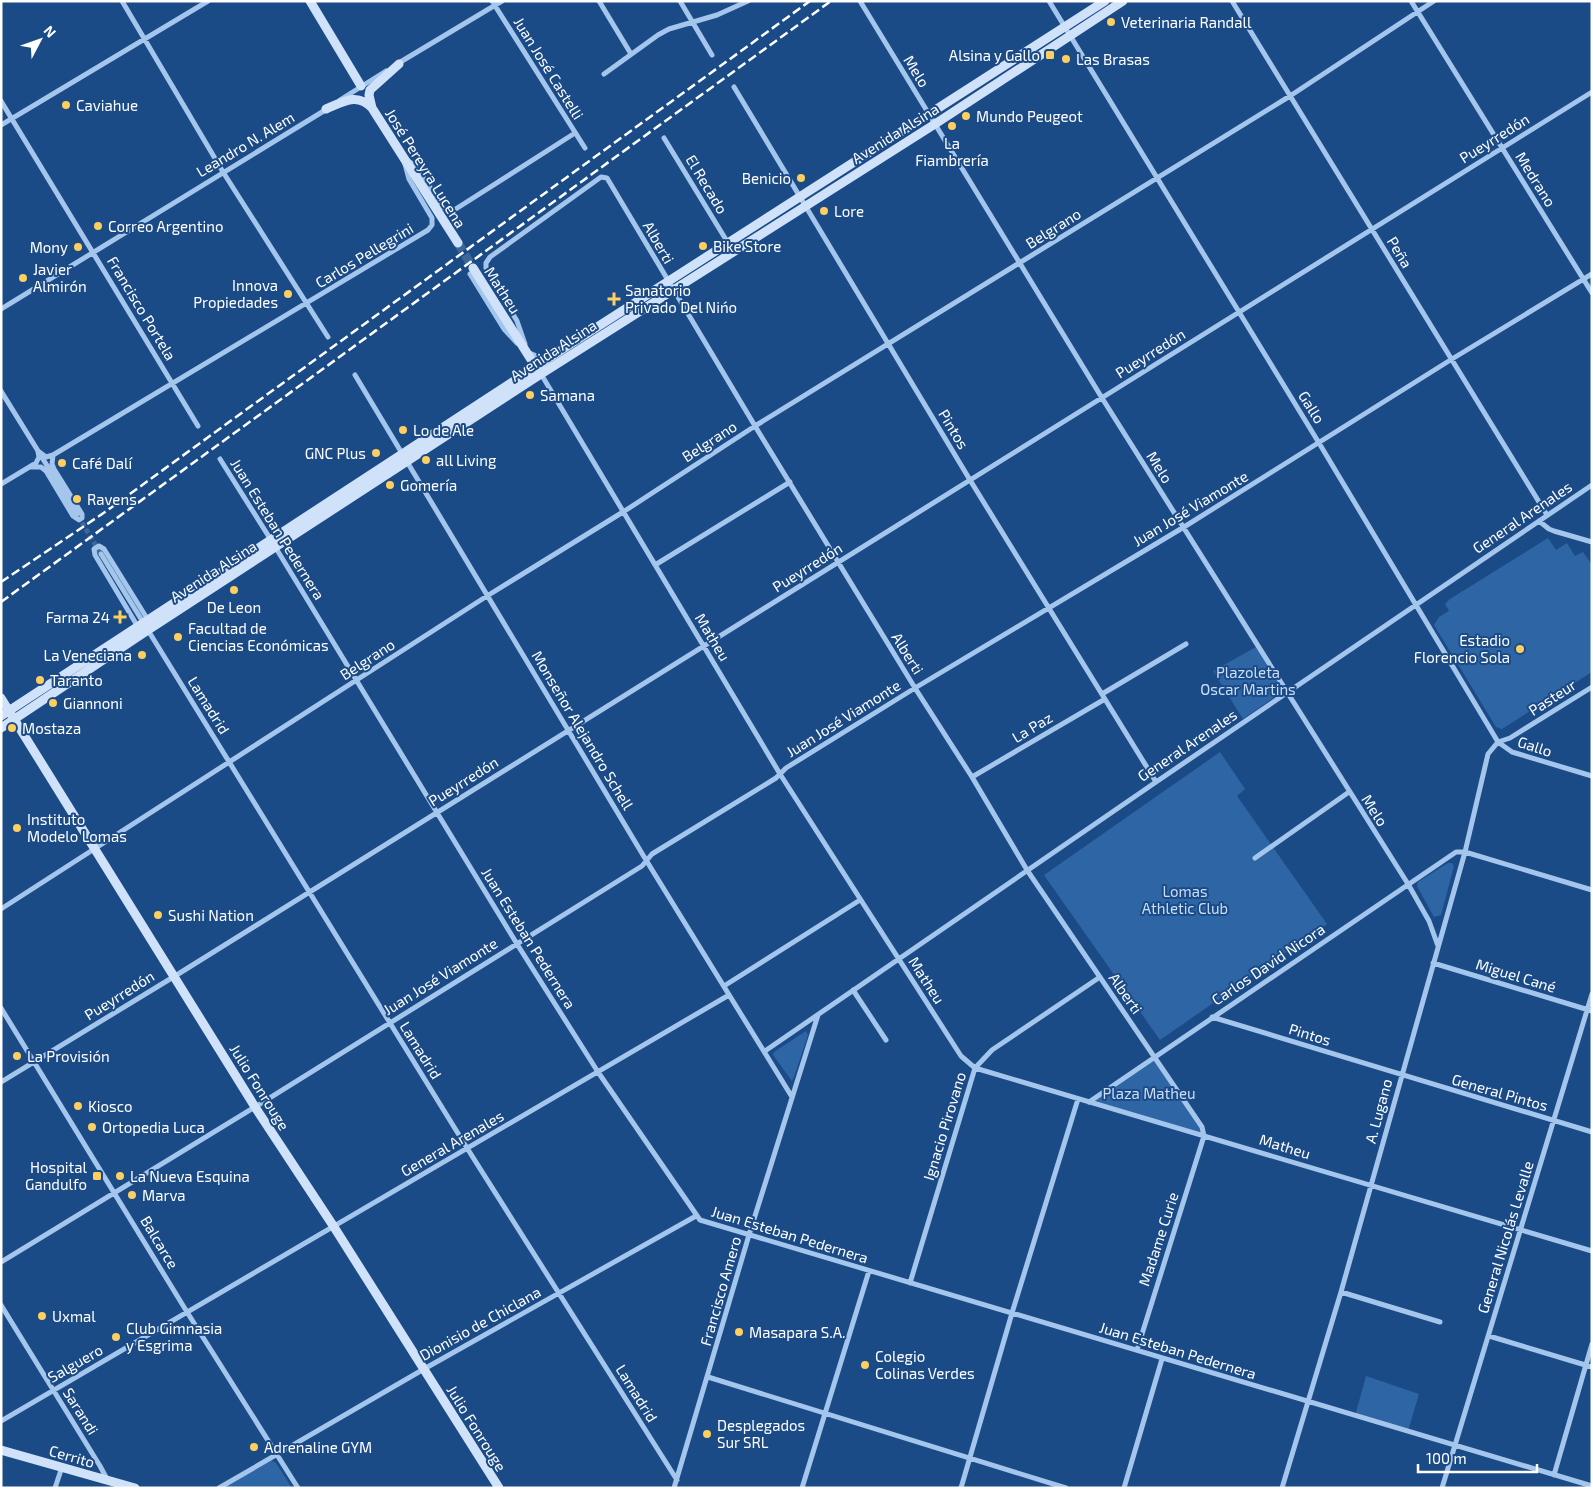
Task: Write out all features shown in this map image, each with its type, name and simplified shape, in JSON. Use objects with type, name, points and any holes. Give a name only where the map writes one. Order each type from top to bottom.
[{"type":"main road","points":[[310,1],[361,86]]},
{"type":"main road","name":"Avenida Alsina","points":[[405,458],[524,375],[538,370],[551,357],[1105,1]]},
{"type":"main road","name":"Avenida Alsina","points":[[5,714],[273,544],[538,370],[673,290],[935,124],[1123,1]]},
{"type":"main road","name":"José Pereyra Lucena","points":[[372,108],[369,96],[370,90],[399,64]]},
{"type":"main road","name":"José Pereyra Lucena","points":[[326,109],[353,99],[361,99],[372,108],[458,243]]},
{"type":"main road","name":"Matheu","points":[[471,271],[528,352],[538,370]]},
{"type":"main road","name":"Avenida Alsina","points":[[1,728],[144,625]]},
{"type":"main road","name":"Julio Fonrouge","points":[[1,698],[5,714],[14,719],[255,1107],[334,1227],[499,1488]]},
{"type":"main road","name":"Cerrito","points":[[1,1450],[135,1488]]},
{"type":"street","points":[[122,1],[223,172],[328,337]]},
{"type":"street","points":[[1,125],[208,1]]},
{"type":"street","name":"Leandro N. Alem","points":[[1,309],[399,64],[493,3],[502,1]]},
{"type":"street","points":[[599,1],[631,54]]},
{"type":"street","points":[[680,1],[712,55]]},
{"type":"street","points":[[604,74],[669,29],[717,15],[748,1]]},
{"type":"street","name":"Melo","points":[[860,1],[1102,398],[1408,884],[1428,921],[1438,946]]},
{"type":"street","name":"Gallo","points":[[1049,1],[1319,443],[1498,742],[1512,752],[1592,776]]},
{"type":"street","name":"Peña","points":[[1232,1],[1547,515]]},
{"type":"street","name":"Medrano","points":[[1411,1],[1592,293]]},
{"type":"street","name":"Belgrano","points":[[1,909],[755,426],[1290,96],[1434,1]]},
{"type":"street","name":"Juan José Castelli","points":[[493,3],[584,148]]},
{"type":"street","name":"Pintos","points":[[734,87],[970,480],[1156,782]]},
{"type":"street","name":"Pueyrredón","points":[[1,1082],[175,976],[1592,92]]},
{"type":"street","name":"Francisco Portela","points":[[1,101],[198,426]]},
{"type":"street","points":[[404,158],[417,166],[443,207],[451,212],[575,133]]},
{"type":"street","name":"El Recado","points":[[664,138],[728,243]]},
{"type":"street","name":"Carlos Pellegrini","points":[[53,455],[428,230],[432,226],[432,218],[407,173],[404,158]]},
{"type":"street","name":"Matheu","points":[[524,375],[529,364],[528,352],[517,321],[486,268],[486,263],[490,258],[601,178]]},
{"type":"street","name":"Alberti","points":[[601,178],[607,178],[838,563],[972,777],[1027,870],[1155,1056],[1202,1127],[1204,1136]]},
{"type":"street","name":"Juan José Viamonte","points":[[1,1262],[255,1107],[642,866],[652,854],[776,778],[915,688],[1184,527],[1452,359],[1592,274]]},
{"type":"street","points":[[528,352],[539,357],[551,357]]},
{"type":"street","name":"Matheu","points":[[538,370],[780,774],[961,1056],[975,1068],[1592,1252]]},
{"type":"street","name":"Monseñor Alejandro Schell","points":[[355,375],[646,860],[792,1097]]},
{"type":"street","points":[[1,391],[77,514]]},
{"type":"street","points":[[30,467],[41,467],[46,471],[73,516],[79,520],[82,518],[82,514],[54,469],[52,464],[53,455],[46,457],[38,451]]},
{"type":"street","points":[[1,484],[30,467],[38,460],[38,451]]},
{"type":"street","name":"Juan Esteban Pedernera","points":[[220,459],[517,944],[598,1072],[696,1216],[705,1223],[1592,1486]]},
{"type":"street","points":[[654,565],[790,482]]},
{"type":"street","name":"General Arenales","points":[[897,959],[1592,485]]},
{"type":"street","points":[[1539,521],[1548,529],[1592,542]]},
{"type":"street","name":"Lamadrid","points":[[99,546],[104,549],[144,625],[95,555],[94,549],[99,546]]},
{"type":"street","name":"Lamadrid","points":[[101,554],[467,1148],[677,1480]]},
{"type":"street","name":"La Paz","points":[[972,777],[1186,644]]},
{"type":"street","name":"Pasteur","points":[[1498,742],[1510,738],[1592,686]]},
{"type":"street","name":"A. Lugano","points":[[1282,1488],[1341,1292],[1465,852],[1488,754],[1498,742]]},
{"type":"street","points":[[1255,858],[1349,792]]},
{"type":"street","points":[[1465,852],[1592,890]]},
{"type":"street","name":"Carlos David Nicora","points":[[1089,1102],[1408,884],[1452,855],[1465,852]]},
{"type":"street","points":[[724,986],[860,900]]},
{"type":"street","points":[[765,1051],[897,959]]},
{"type":"street","name":"Miguel Cané","points":[[1433,963],[1590,1010]]},
{"type":"street","name":"Ignacio Pirovano","points":[[910,1283],[975,1068],[992,1050],[1100,977]]},
{"type":"street","points":[[854,990],[886,1040]]},
{"type":"street","name":"General Nicolás Levalle","points":[[1442,1488],[1520,1230],[1590,1010],[1592,994]]},
{"type":"street","name":"General Arenales","points":[[188,1312],[729,995]]},
{"type":"street","name":"Balcarce","points":[[1,1008],[298,1488]]},
{"type":"street","name":"Francisco Amero","points":[[674,1488],[818,1015]]},
{"type":"street","name":"Pintos","points":[[1212,1017],[1401,1076]]},
{"type":"street","name":"General Pintos","points":[[1401,1076],[1592,1132]]},
{"type":"street","points":[[961,1488],[1012,1313],[1078,1099]]},
{"type":"street","name":"Madame Curie","points":[[1137,1350],[1204,1136]]},
{"type":"street","name":"Dionisio de Chiclana","points":[[219,1488],[424,1369],[696,1216]]},
{"type":"street","points":[[802,1488],[869,1271]]},
{"type":"street","points":[[1341,1292],[1440,1322]]},
{"type":"street","name":"Sarandi","points":[[1,1305],[107,1480]]},
{"type":"street","name":"Salguero","points":[[1,1421],[188,1312]]},
{"type":"street","points":[[1489,1336],[1592,1367]]},
{"type":"street","points":[[1554,1474],[1592,1344]]},
{"type":"street","points":[[1124,1488],[1162,1358]]},
{"type":"street","points":[[708,1377],[1066,1488]]},
{"type":"street","points":[[55,1488],[62,1467]]},
{"type":"green space","name":"Estadio Florencio Sola","points":[[1548,538],[1556,550],[1567,543],[1575,556],[1583,552],[1592,565],[1592,672],[1502,729],[1496,727],[1434,625],[1439,617],[1449,611],[1445,604],[1450,599]]},
{"type":"green space","name":"Plazoleta Oscar Martins","points":[[1256,647],[1283,691],[1243,719],[1213,671]]},
{"type":"green space","name":"Lomas Athletic Club","points":[[1220,752],[1245,789],[1237,796],[1327,924],[1160,1040],[1044,875]]},
{"type":"green space","points":[[1448,863],[1452,863],[1454,866],[1441,915],[1434,917],[1417,886],[1418,882]]},
{"type":"green space","points":[[806,1031],[808,1035],[792,1081],[773,1055],[774,1052]]},
{"type":"green space","name":"Plaza Matheu","points":[[1155,1056],[1202,1127],[1204,1136],[1089,1102]]},
{"type":"green space","points":[[1366,1376],[1419,1394],[1408,1431],[1355,1416]]},
{"type":"green space","points":[[271,1460],[276,1463],[292,1488],[224,1488]]},
{"type":"tunnel","points":[[458,243],[473,268]]},
{"type":"tunnel","points":[[78,516],[101,554]]},
{"type":"railway","points":[[1,582],[105,512],[810,1]]},
{"type":"railway","points":[[1,602],[831,1]]},
{"type":"place","name":"Veterinaria Randall","points":[[1111,22]]},
{"type":"place","name":"Alsina y Gallo","points":[[1050,55]]},
{"type":"place","name":"Las Brasas","points":[[1066,59]]},
{"type":"place","name":"Caviahue","points":[[66,105]]},
{"type":"place","name":"Mundo Peugeot","points":[[966,116]]},
{"type":"place","name":"La Fiambrería","points":[[952,126]]},
{"type":"place","name":"Benicio","points":[[801,178]]},
{"type":"place","name":"Lore","points":[[824,211]]},
{"type":"place","name":"Correo Argentino","points":[[98,226]]},
{"type":"place","name":"Bike Store","points":[[703,246]]},
{"type":"place","name":"Mony","points":[[78,247]]},
{"type":"place","name":"Javier Almirón","points":[[23,278]]},
{"type":"place","name":"Innova Propiedades","points":[[288,294]]},
{"type":"place","name":"Sanatorio Privado Del Nińo","points":[[614,299]]},
{"type":"place","name":"Samana","points":[[530,395]]},
{"type":"place","name":"Lo de Ale","points":[[403,430]]},
{"type":"place","name":"GNC Plus","points":[[376,453]]},
{"type":"place","name":"all Living","points":[[426,460]]},
{"type":"place","name":"Café Dalí","points":[[62,463]]},
{"type":"place","name":"Gomería","points":[[390,485]]},
{"type":"place","name":"Ravens","points":[[77,499]]},
{"type":"place","name":"De Leon","points":[[234,590]]},
{"type":"place","name":"Farma 24","points":[[120,617]]},
{"type":"place","name":"Facultad de Ciencias Económicas","points":[[178,637]]},
{"type":"place","name":"Estadio Florencio Sola","points":[[1520,649]]},
{"type":"place","name":"La Veneciana","points":[[142,655]]},
{"type":"place","name":"Taranto","points":[[40,680]]},
{"type":"place","name":"Giannoni","points":[[53,703]]},
{"type":"place","name":"Mostaza","points":[[12,728]]},
{"type":"place","name":"Instituto Modelo Lomas","points":[[17,828]]},
{"type":"place","name":"Sushi Nation","points":[[158,915]]},
{"type":"place","name":"La Provisión","points":[[17,1056]]},
{"type":"place","name":"Kiosco","points":[[78,1106]]},
{"type":"place","name":"Ortopedia Luca","points":[[92,1127]]},
{"type":"place","name":"Hospital Gandulfo","points":[[97,1176]]},
{"type":"place","name":"La Nueva Esquina","points":[[120,1176]]},
{"type":"place","name":"Marva","points":[[132,1195]]},
{"type":"place","name":"Uxmal","points":[[42,1316]]},
{"type":"place","name":"Masapara S.A.","points":[[739,1332]]},
{"type":"place","name":"Club Gimnasia y Esgrima","points":[[116,1337]]},
{"type":"place","name":"Colegio Colinas Verdes","points":[[865,1365]]},
{"type":"place","name":"Desplegados Sur SRL","points":[[707,1434]]},
{"type":"place","name":"Adrenaline GYM","points":[[254,1447]]}]
